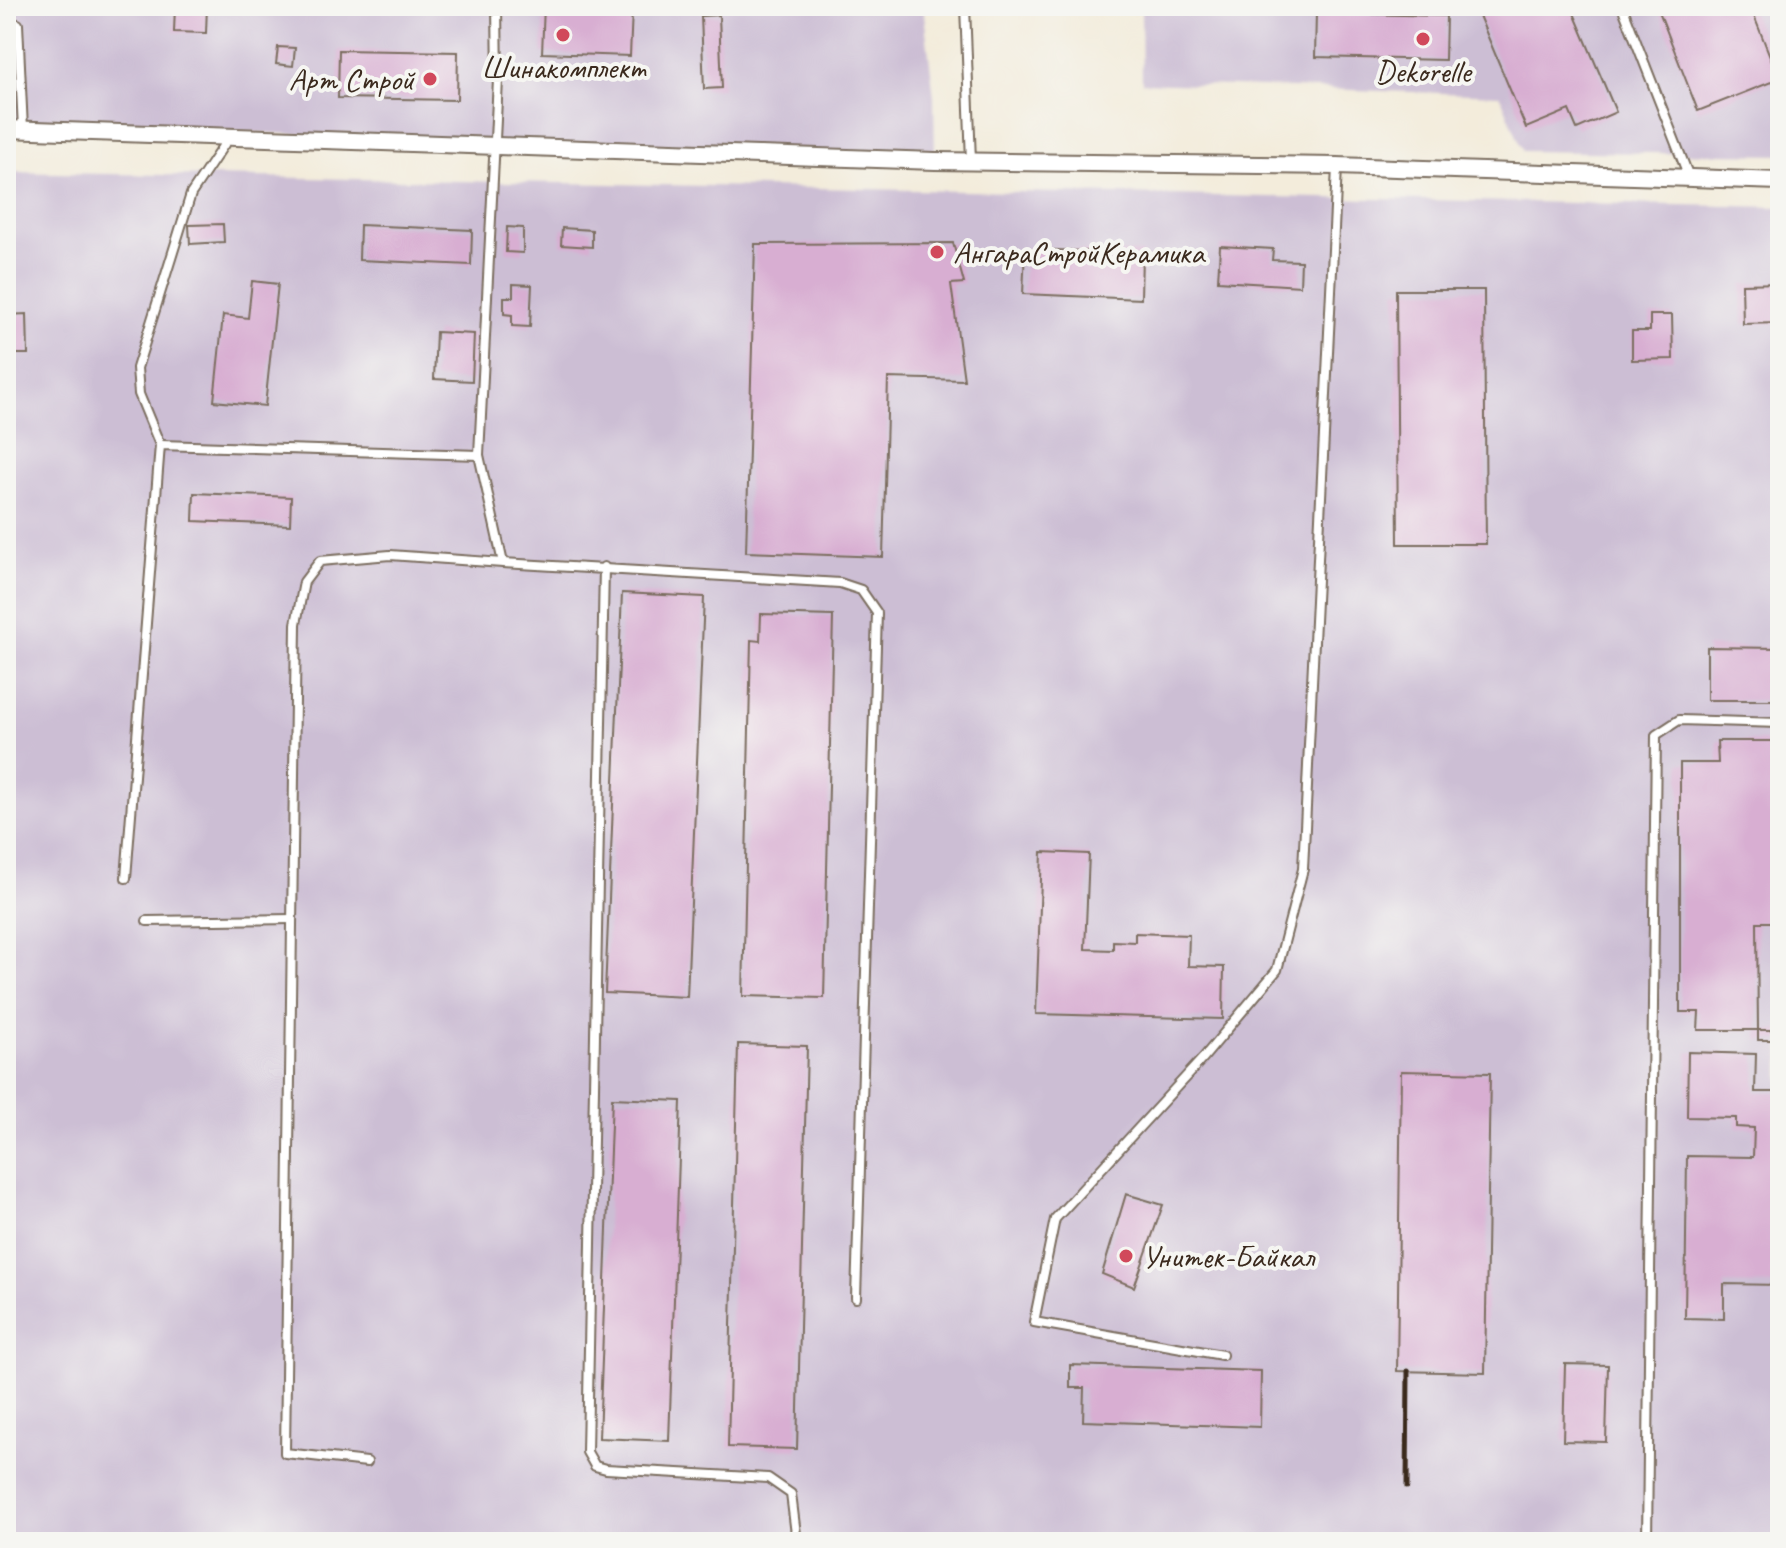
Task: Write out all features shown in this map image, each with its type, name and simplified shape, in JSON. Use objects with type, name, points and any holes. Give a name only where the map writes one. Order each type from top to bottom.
[{"type":"street","points":[[15,129],[971,161],[1337,166],[1780,181]]},
{"type":"lane","points":[[497,6],[496,146],[479,455],[503,563]]},
{"type":"lane","points":[[965,6],[971,161]]},
{"type":"lane","points":[[1622,6],[1689,178]]},
{"type":"lane","points":[[6,24],[18,24],[15,129]]},
{"type":"lane","points":[[126,878],[160,445],[139,394],[137,368],[191,194],[229,137]]},
{"type":"lane","points":[[1222,1355],[1034,1322],[1055,1219],[1204,1057],[1277,970],[1281,955],[1303,869],[1337,166]]},
{"type":"lane","points":[[160,445],[479,455]]},
{"type":"lane","points":[[367,1462],[285,1453],[296,624],[304,582],[320,561],[390,555],[840,583],[861,590],[877,613],[856,1298]]},
{"type":"lane","points":[[604,567],[587,1452],[590,1462],[606,1469],[768,1478],[791,1494],[797,1542]]},
{"type":"lane","points":[[1647,1542],[1656,735],[1679,720],[1780,723]]},
{"type":"lane","points":[[147,921],[292,919]]},
{"type":"shaded area","points":[[6,6],[923,6],[934,96],[935,161],[6,122]]},
{"type":"shaded area","points":[[1141,6],[1780,6],[1780,155],[1523,151],[1500,95],[1142,83]]},
{"type":"shaded area","points":[[6,172],[1780,207],[1780,1542],[6,1542]]},
{"type":"building","points":[[175,6],[207,6],[206,33],[174,32]]},
{"type":"building","points":[[544,6],[632,9],[630,56],[542,53]]},
{"type":"building","points":[[1475,6],[1571,6],[1616,112],[1577,129],[1569,110],[1526,128]]},
{"type":"building","points":[[1657,6],[1750,6],[1779,79],[1698,111]]},
{"type":"building","points":[[1316,13],[1446,16],[1445,60],[1315,57]]},
{"type":"building","points":[[719,15],[722,88],[704,89],[701,16]]},
{"type":"building","points":[[6,43],[13,43],[13,77],[6,77]]},
{"type":"building","points":[[278,47],[295,48],[293,66],[276,64]]},
{"type":"building","points":[[339,50],[458,52],[457,100],[338,98]]},
{"type":"building","points":[[223,224],[224,242],[190,244],[189,225]]},
{"type":"building","points":[[360,225],[472,230],[471,265],[359,260]]},
{"type":"building","points":[[507,227],[523,228],[523,253],[506,252]]},
{"type":"building","points":[[562,228],[592,230],[592,247],[561,245]]},
{"type":"building","points":[[953,243],[964,283],[951,284],[964,380],[888,378],[883,557],[746,552],[755,244]]},
{"type":"building","points":[[1220,246],[1273,249],[1272,260],[1301,261],[1300,286],[1218,281]]},
{"type":"building","points":[[1025,249],[1142,253],[1141,299],[1023,294]]},
{"type":"building","points":[[252,281],[278,284],[265,406],[214,401],[223,315],[248,318]]},
{"type":"building","points":[[1780,283],[1780,323],[1743,324],[1742,284]]},
{"type":"building","points":[[513,284],[532,285],[530,327],[512,326],[512,315],[504,314],[504,297],[513,297]]},
{"type":"building","points":[[1396,290],[1484,290],[1486,544],[1398,544]]},
{"type":"building","points":[[27,314],[28,354],[6,354],[6,315]]},
{"type":"building","points":[[1650,315],[1672,315],[1673,359],[1632,360],[1632,331],[1650,331]]},
{"type":"building","points":[[436,332],[474,334],[472,381],[434,379]]},
{"type":"building","points":[[194,493],[291,497],[290,525],[193,521]]},
{"type":"building","points":[[622,593],[704,597],[687,997],[605,993]]},
{"type":"building","points":[[761,614],[833,616],[824,998],[743,996],[751,640],[760,641]]},
{"type":"building","points":[[1707,647],[1780,648],[1780,700],[1707,700]]},
{"type":"building","points":[[1717,741],[1780,741],[1780,922],[1757,922],[1758,1030],[1698,1030],[1699,1012],[1680,1012],[1680,763],[1718,763]]},
{"type":"building","points":[[1042,852],[1089,854],[1085,949],[1113,950],[1113,941],[1135,942],[1135,933],[1189,935],[1188,966],[1224,967],[1223,1019],[1036,1014]]},
{"type":"building","points":[[1758,1030],[1780,1030],[1780,1040],[1758,1040]]},
{"type":"building","points":[[738,1044],[807,1046],[797,1449],[728,1447]]},
{"type":"building","points":[[1688,1052],[1756,1054],[1755,1092],[1780,1092],[1780,1129],[1773,1128],[1772,1150],[1780,1150],[1780,1285],[1724,1284],[1724,1319],[1685,1318],[1687,1156],[1753,1157],[1754,1128],[1736,1127],[1736,1118],[1687,1117]]},
{"type":"building","points":[[1401,1071],[1490,1073],[1485,1373],[1397,1371]]},
{"type":"building","points":[[612,1098],[681,1101],[669,1441],[599,1438]]},
{"type":"building","points":[[1126,1194],[1163,1205],[1134,1287],[1102,1274]]},
{"type":"building","points":[[1565,1364],[1608,1365],[1606,1442],[1563,1441]]},
{"type":"building","points":[[1070,1365],[1261,1371],[1260,1427],[1083,1421],[1084,1388],[1070,1388]]},
{"type":"railway","points":[[1407,1487],[1408,1371]]},
{"type":"place","name":"Шинакомплект","points":[[563,35]]},
{"type":"place","name":"Dekorelle","points":[[1423,39]]},
{"type":"place","name":"Арт Строй","points":[[430,79]]},
{"type":"place","name":"АнгараСтройКерамика","points":[[937,252]]},
{"type":"place","name":"Унитек-Байкал","points":[[1126,1256]]}]
